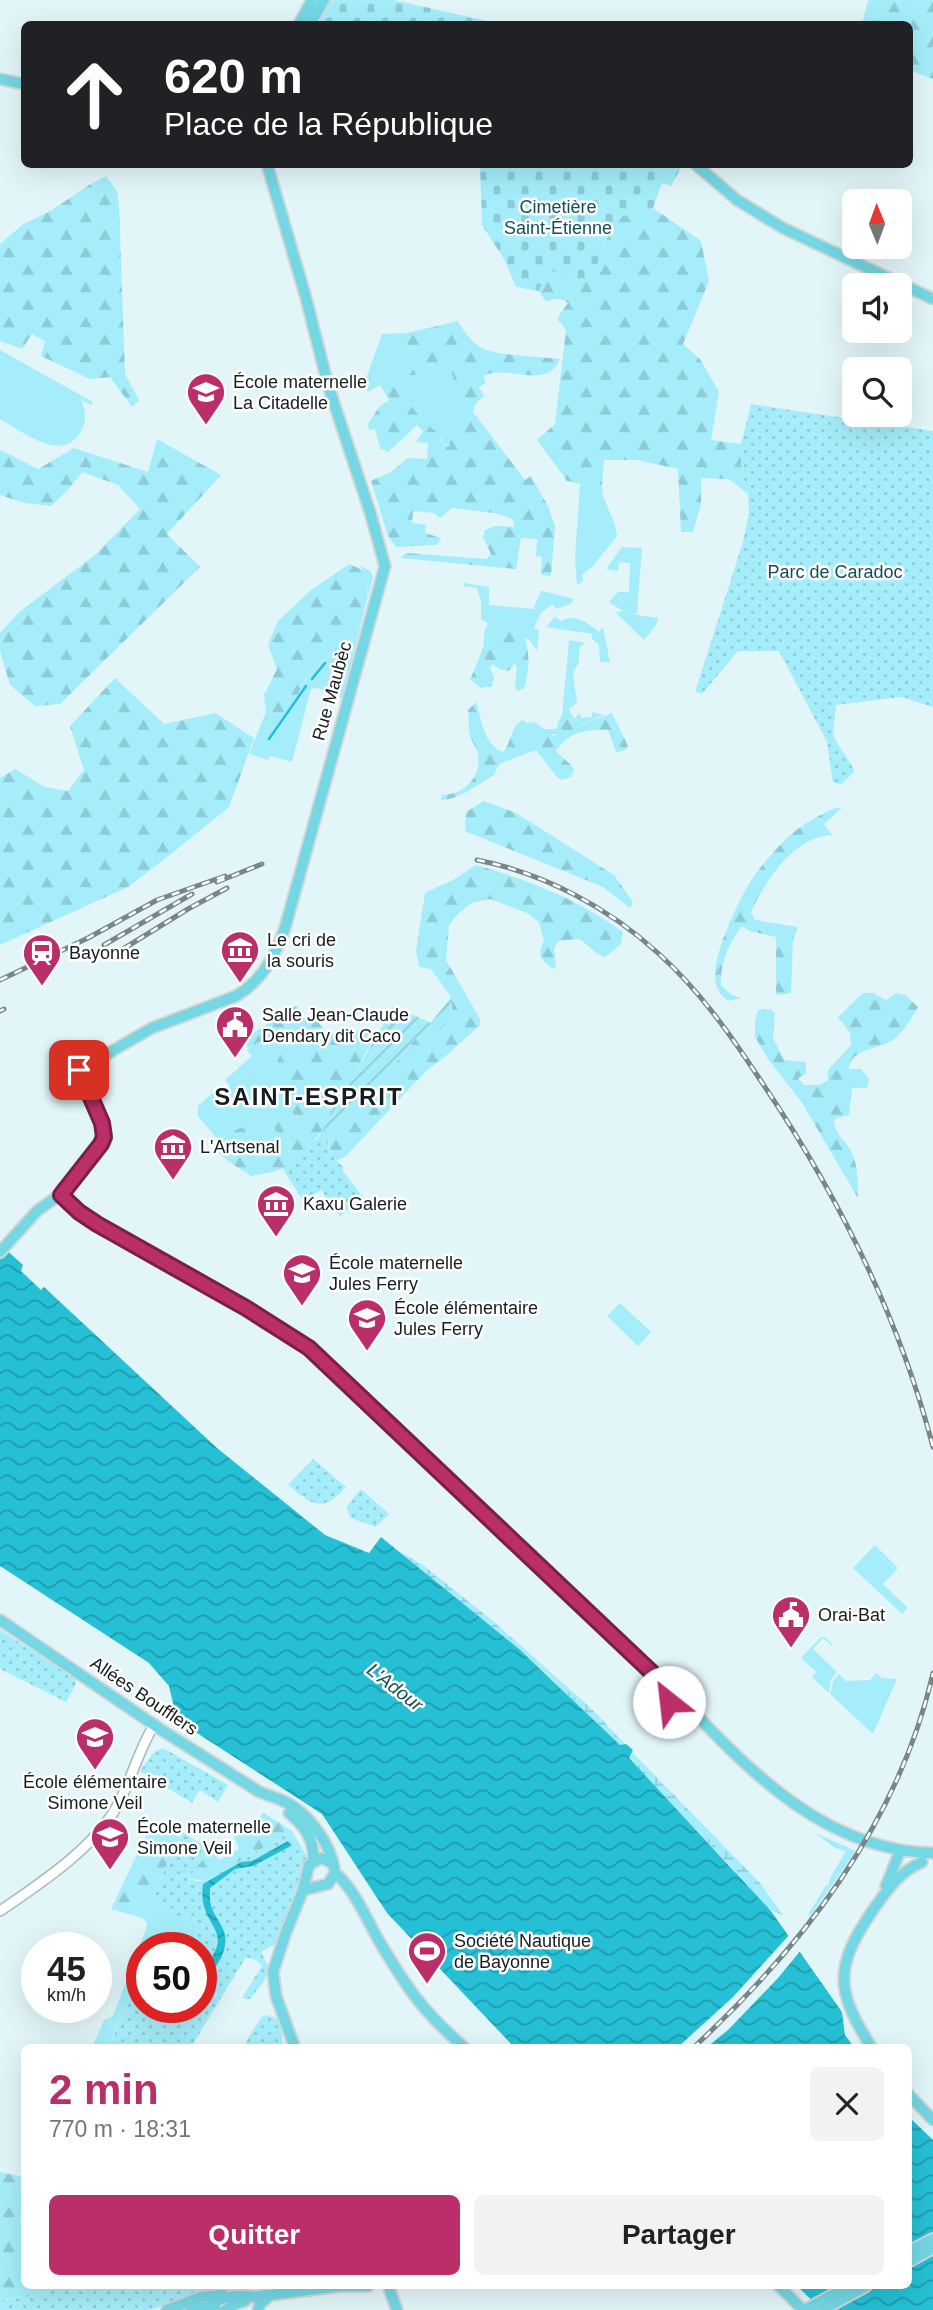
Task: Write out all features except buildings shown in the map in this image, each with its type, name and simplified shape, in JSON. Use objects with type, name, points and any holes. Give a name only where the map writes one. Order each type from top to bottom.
[{"type":"main road","points":[[301,21],[312,0]]},
{"type":"main road","points":[[312,21],[324,0]]},
{"type":"main road","points":[[0,79],[21,83]]},
{"type":"main road","name":"Rue Maubèc","points":[[61,1195],[101,1144],[104,1130],[79,1070],[152,1028],[249,989],[280,944],[385,566],[328,385],[268,168]]},
{"type":"main road","points":[[700,168],[737,200],[783,228],[933,299]]},
{"type":"main road","points":[[0,1251],[37,1211],[61,1195],[97,1224],[246,1308],[309,1348],[671,1692],[680,1689],[685,1691],[689,1698],[687,1704],[779,1794],[807,1814],[827,1824],[862,1840],[900,1851],[928,1863]]},
{"type":"main road","name":"Allées Boufflers","points":[[0,1620],[154,1725],[271,1798],[304,1827],[312,1843],[313,1860]]},
{"type":"main road","name":"Allées Boufflers","points":[[271,1798],[278,1798],[310,1822],[324,1844],[332,1873]]},
{"type":"main road","points":[[900,1851],[933,1853]]},
{"type":"main road","points":[[883,1896],[900,1851]]},
{"type":"main road","points":[[294,2044],[276,1996],[273,1972],[307,1872],[313,1860],[325,1858],[332,1873],[355,1901],[414,1998],[432,2019],[460,2044]]},
{"type":"main road","points":[[870,2044],[846,2000],[843,1975],[846,1958],[855,1936],[901,1873],[928,1863]]},
{"type":"main road","points":[[307,1872],[309,1879],[317,1885]]},
{"type":"main road","points":[[303,1890],[317,1885],[332,1873]]},
{"type":"main road","points":[[912,2098],[933,2120]]},
{"type":"main road","points":[[912,2250],[933,2239]]},
{"type":"main road","points":[[912,2260],[933,2248]]},
{"type":"main road","points":[[167,2310],[209,2295],[254,2297],[317,2289]]},
{"type":"main road","points":[[391,2289],[397,2310]]},
{"type":"main road","points":[[782,2289],[804,2310],[843,2289]]},
{"type":"main road","points":[[822,2310],[860,2289]]},
{"type":"main road","points":[[258,2310],[260,2304],[270,2295]]},
{"type":"main road","points":[[191,2310],[212,2308],[217,2300],[237,2296]]},
{"type":"main road","points":[[226,2310],[254,2297]]},
{"type":"street","points":[[0,1911],[48,1878],[107,1822],[120,1801],[135,1760],[154,1725]]},
{"type":"green space","points":[[329,0],[393,0],[488,21],[317,21]]},
{"type":"green space","points":[[868,0],[933,0],[933,79],[913,71],[913,21],[863,21]]},
{"type":"green space","name":"Cimetière Saint-Étienne","points":[[480,168],[681,168],[671,186],[662,183],[653,208],[615,218],[591,279],[584,283],[548,269],[539,291],[516,287],[504,259],[482,225]]},
{"type":"green space","points":[[106,176],[117,191],[119,205],[125,374],[139,400],[132,407],[110,377],[90,379],[41,356],[45,341],[32,334],[22,349],[0,341],[0,244],[22,225],[52,210]]},
{"type":"green space","points":[[653,208],[701,241],[709,281],[683,344],[700,359],[719,392],[711,440],[741,444],[741,470],[748,494],[729,479],[701,478],[701,504],[693,532],[681,532],[678,469],[637,460],[604,460],[602,485],[598,488],[567,481],[537,440],[555,424],[566,330],[558,320],[568,303],[557,299],[546,302],[539,291],[548,269],[584,282],[591,279],[615,218]]},
{"type":"green space","points":[[458,321],[472,340],[486,350],[560,359],[554,369],[545,374],[503,372],[483,376],[486,383],[479,387],[484,396],[476,403],[473,412],[525,480],[531,476],[548,506],[555,526],[551,576],[541,575],[542,557],[536,556],[537,539],[521,538],[516,569],[400,558],[406,553],[486,559],[491,554],[483,537],[485,530],[495,526],[514,527],[513,519],[494,513],[452,508],[440,518],[434,513],[413,511],[412,523],[426,525],[425,533],[441,538],[437,545],[396,547],[388,536],[371,481],[391,472],[408,458],[427,459],[428,443],[416,442],[423,431],[417,425],[388,452],[380,448],[375,429],[370,430],[367,425],[380,406],[389,400],[380,385],[368,392],[359,382],[367,376],[372,381],[387,381],[394,385],[427,425],[438,433],[442,445],[450,446],[448,437],[460,418],[464,402],[454,382],[447,356],[445,370],[437,380],[424,375],[409,375],[403,368],[403,355],[411,349],[379,342],[382,334],[407,333]]},
{"type":"green space","points":[[379,342],[411,349],[410,375],[424,375],[446,354],[464,402],[460,418],[448,437],[450,445],[441,445],[442,439],[394,385],[371,381],[367,376]]},
{"type":"green space","points":[[0,350],[93,402],[91,405],[81,400],[85,419],[81,431],[73,441],[64,445],[42,442],[0,419]]},
{"type":"green space","name":"Parc de Caradoc","points":[[751,404],[842,418],[842,427],[906,427],[933,431],[933,707],[901,697],[836,705],[833,736],[855,771],[842,784],[833,783],[827,742],[779,651],[738,651],[702,694],[695,692],[743,542],[749,512],[748,494],[741,470],[741,444]]},
{"type":"green space","points":[[157,439],[221,475],[167,534],[200,567],[60,704],[35,706],[10,685],[0,651],[0,633],[19,612],[95,555],[140,509],[118,485],[82,472],[51,506],[25,503],[0,495],[0,450],[38,469],[74,448],[148,472]]},
{"type":"green space","points":[[580,484],[598,488],[602,485],[603,496],[617,536],[593,566],[582,575],[583,581],[577,585],[575,558]]},
{"type":"green space","points":[[622,547],[642,548],[637,614],[625,613],[658,618],[657,624],[644,640],[615,612],[623,611],[609,602],[618,592],[629,592],[630,563],[619,562],[618,571],[606,569]]},
{"type":"green space","points":[[349,564],[365,571],[368,590],[364,610],[355,630],[343,646],[313,670],[282,714],[266,712],[264,695],[277,669],[268,645],[278,621],[310,591]]},
{"type":"green space","points":[[358,566],[365,568],[373,577],[342,698],[318,688],[311,689],[292,762],[270,756],[268,760],[249,754],[266,712],[282,714],[313,670],[342,647],[355,630],[368,594],[365,573]]},
{"type":"green space","points":[[464,583],[489,587],[489,605],[533,609],[541,591],[574,599],[570,604],[557,609],[552,604],[541,613],[534,628],[539,630],[537,651],[514,625],[505,621],[494,627],[481,619],[481,601],[477,588],[464,586]]},
{"type":"green space","points":[[555,616],[560,621],[571,618],[581,620],[599,632],[603,627],[610,662],[600,662],[599,645],[592,639],[592,634],[546,627]]},
{"type":"green space","points":[[505,621],[514,624],[521,631],[528,649],[528,670],[524,688],[517,691],[517,666],[513,663],[513,667],[508,671],[493,664],[490,668],[494,677],[492,686],[481,688],[470,680],[483,648],[485,628],[488,624],[494,627]]},
{"type":"green space","points":[[569,640],[585,643],[579,648],[579,662],[573,673],[577,703],[569,709],[574,719],[580,713],[581,718],[592,717],[592,712],[604,715],[575,727],[570,718],[560,729],[560,734],[528,736],[522,729],[526,723],[535,722],[544,729],[555,729],[558,726],[562,716]]},
{"type":"green space","points":[[115,678],[164,724],[215,713],[254,738],[229,807],[128,887],[0,945],[0,778],[15,769],[45,787],[68,791],[84,770],[70,726]]},
{"type":"green space","points":[[476,702],[487,737],[503,752],[513,730],[523,720],[526,723],[522,729],[523,734],[528,736],[549,733],[552,736],[560,734],[559,725],[569,718],[576,727],[612,713],[628,746],[624,751],[616,752],[608,730],[579,733],[566,740],[556,751],[574,770],[571,777],[562,780],[557,777],[536,750],[499,764],[494,775],[462,794],[441,800],[442,795],[457,792],[470,783],[477,770],[478,754],[470,735],[468,710]]},
{"type":"green space","points":[[484,801],[516,813],[614,875],[633,902],[630,908],[603,887],[465,831],[466,812]]},
{"type":"green space","points":[[835,808],[842,808],[824,824],[832,835],[805,843],[782,862],[764,887],[751,912],[755,920],[798,927],[793,940],[791,993],[776,995],[776,937],[750,931],[742,926],[726,954],[721,977],[721,985],[732,995],[741,998],[728,1001],[720,994],[716,984],[717,961],[732,917],[745,891],[762,866],[790,835]]},
{"type":"green space","points":[[476,865],[534,884],[570,900],[623,932],[621,944],[605,957],[579,939],[558,941],[554,949],[554,969],[541,957],[544,941],[539,922],[527,913],[490,899],[471,903],[449,925],[446,960],[480,1019],[480,1025],[426,1071],[346,1156],[336,1161],[329,1153],[328,1136],[349,1118],[415,1039],[430,1035],[452,1010],[451,997],[431,969],[419,967],[416,951],[425,893]]},
{"type":"green space","points":[[863,993],[873,993],[886,1000],[896,993],[905,995],[918,1007],[892,1041],[861,1052],[851,1062],[849,1069],[861,1069],[869,1079],[867,1088],[852,1088],[849,1115],[834,1119],[834,1125],[854,1158],[858,1198],[802,1103],[768,1059],[755,1037],[755,1022],[758,1010],[770,1009],[775,1013],[773,1038],[784,1060],[806,1062],[806,1074],[798,1078],[804,1085],[819,1085],[828,1080],[828,1070],[851,1045],[850,1033],[838,1017]]},
{"type":"green space","points":[[451,997],[450,1015],[444,1026],[432,1034],[415,1039],[349,1118],[328,1136],[328,1144],[318,1138],[394,1006],[431,1023]]},
{"type":"green space","points":[[296,1006],[306,1021],[314,1017],[327,1033],[347,1036],[367,1026],[373,1039],[335,1110],[311,1144],[283,1168],[251,1176],[219,1153],[214,1142],[243,1127],[250,1127],[262,1133],[268,1145],[276,1151],[282,1141],[271,1123],[272,1113],[279,1107],[283,1108],[282,1122],[291,1130],[296,1129],[291,1103],[296,1093],[291,1090],[289,1079],[293,1071],[281,1068],[277,1061],[285,1047],[303,1041],[301,1030],[294,1032],[290,1039],[281,1040],[272,1035],[248,1048],[243,1039]]},
{"type":"green space","points":[[301,1030],[303,1041],[285,1047],[296,1082],[291,1103],[296,1129],[291,1130],[281,1122],[284,1115],[271,1123],[282,1141],[276,1151],[250,1127],[224,1136],[219,1141],[198,1116],[198,1106],[220,1086],[225,1091],[230,1086],[225,1080],[252,1056],[247,1050],[250,1047],[272,1035],[281,1040]]},
{"type":"green space","points":[[318,1138],[328,1144],[329,1153],[344,1168],[342,1170],[364,1198],[340,1216],[321,1190],[304,1202],[282,1168]]},
{"type":"green space","points":[[620,1303],[651,1332],[638,1346],[607,1316]]},
{"type":"green space","points":[[313,1459],[346,1487],[323,1504],[311,1502],[288,1485]]},
{"type":"green space","points":[[361,1489],[389,1514],[376,1527],[350,1518],[347,1506]]},
{"type":"green space","points":[[875,1545],[898,1568],[883,1584],[908,1608],[902,1614],[853,1568]]},
{"type":"green space","points":[[399,1551],[423,1565],[493,1621],[592,1709],[625,1744],[621,1746],[616,1742],[542,1670]]},
{"type":"green space","points":[[0,1630],[75,1678],[76,1684],[66,1702],[0,1669]]},
{"type":"green space","points":[[821,1637],[825,1637],[833,1645],[823,1638],[813,1649],[837,1672],[831,1679],[829,1693],[812,1677],[816,1672],[801,1658]]},
{"type":"green space","points":[[876,1673],[882,1678],[897,1679],[873,1734],[830,1694],[833,1681],[839,1674],[846,1681],[870,1680]]},
{"type":"green space","points":[[163,1748],[228,1785],[218,1802],[200,1790],[192,1803],[140,1771],[154,1752]]},
{"type":"green space","points":[[629,1754],[634,1754],[761,1884],[783,1915],[764,1904],[733,1874],[735,1871],[629,1760]]},
{"type":"green space","points":[[264,1813],[292,1831],[206,1881],[187,1878],[208,1853],[218,1861],[239,1849],[234,1837]]},
{"type":"green space","points":[[150,1827],[180,1837],[152,1897],[143,1900],[135,1916],[111,1909]]},
{"type":"green space","points":[[292,1831],[306,1855],[277,1943],[261,1952],[269,1967],[264,1981],[250,1999],[242,1998],[262,1966],[256,1960],[246,1957],[217,2004],[217,1932],[197,1932],[192,1918],[188,1920],[175,1914],[175,1910],[170,1908],[168,1911],[154,1904],[152,1897],[183,1832],[220,1860],[208,1854],[188,1878],[206,1881]]},
{"type":"green space","points":[[815,1833],[856,1851],[809,1918],[809,1913],[826,1885],[828,1886],[846,1851],[835,1848]]},
{"type":"green space","points":[[152,1897],[154,1904],[167,1911],[170,1908],[192,1917],[197,1932],[145,1932],[147,1924],[144,1919],[135,1916],[143,1899]]},
{"type":"green space","points":[[126,1982],[126,2005],[110,2044],[94,2044],[103,2023],[112,2023]]},
{"type":"green space","points":[[126,2007],[126,2023],[206,2023],[193,2044],[111,2044]]},
{"type":"green space","points":[[266,2015],[278,2019],[283,2044],[245,2044],[261,2017]]},
{"type":"green space","points":[[0,2172],[21,2176],[21,2289],[44,2289],[42,2295],[0,2300]]},
{"type":"green space","points":[[44,2289],[230,2289],[193,2296],[149,2310],[0,2310],[0,2297],[3,2300],[42,2295]]},
{"type":"water","name":"L'Adour","points":[[0,1244],[23,1265],[21,1271],[41,1290],[44,1287],[217,1448],[325,1535],[369,1553],[381,1537],[519,1649],[620,1745],[626,1744],[633,1750],[629,1758],[771,1911],[842,2012],[845,2035],[852,2044],[511,2044],[387,1913],[322,1814],[177,1720],[169,1686],[149,1663],[0,1566]]},
{"type":"water","points":[[288,1841],[291,1846],[253,1866],[235,1869],[210,1888],[211,1907],[225,1937],[223,1952],[217,1964],[217,1932],[205,1910],[203,1884],[241,1862],[252,1861]]},
{"type":"water","points":[[912,2120],[933,2140],[933,2310],[822,2310],[800,2289],[912,2289]]},
{"type":"pier","points":[[791,1933],[802,1949],[728,2030],[711,2044],[681,2044],[733,1997]]},
{"type":"waterway","points":[[312,679],[325,663]]},
{"type":"waterway","points":[[269,739],[306,686]]},
{"type":"railway","points":[[477,860],[551,883],[597,907],[659,954],[713,1013],[787,1121],[862,1255],[902,1350],[933,1447]]},
{"type":"railway","points":[[217,882],[262,864]]},
{"type":"railway","points":[[0,980],[88,938],[157,900],[225,876]]},
{"type":"railway","points":[[110,957],[227,888]]},
{"type":"railway","points":[[104,945],[192,894]]},
{"type":"railway","points":[[0,1011],[4,1009]]},
{"type":"railway","points":[[697,2044],[773,1967],[842,1878],[897,1780],[917,1728],[933,1673]]},
{"type":"place","name":"École maternelle La Citadelle","points":[[206,426]]},
{"type":"place","name":"Le cri de la souris","points":[[240,984]]},
{"type":"place","name":"Bayonne","points":[[42,987]]},
{"type":"place","name":"Salle Jean-Claude Dendary dit Caco","points":[[235,1059]]},
{"type":"place","name":"L'Artsenal","points":[[173,1181]]},
{"type":"place","name":"Kaxu Galerie","points":[[276,1238]]},
{"type":"place","name":"École maternelle Jules Ferry","points":[[302,1307]]},
{"type":"place","name":"École élémentaire Jules Ferry","points":[[367,1352]]},
{"type":"place","name":"Orai-Bat","points":[[791,1649]]},
{"type":"place","name":"École élémentaire Simone Veil","points":[[95,1771]]},
{"type":"place","name":"École maternelle Simone Veil","points":[[110,1871]]},
{"type":"place","name":"Société Nautique de Bayonne","points":[[427,1985]]},
{"type":"district","name":"SAINT-ESPRIT","points":[[309,1096]]},
{"type":"route","points":[[79,1070],[100,1118],[104,1137],[61,1195],[69,1204],[97,1224],[204,1283],[309,1348],[664,1684],[671,1692],[669,1702]]}]
